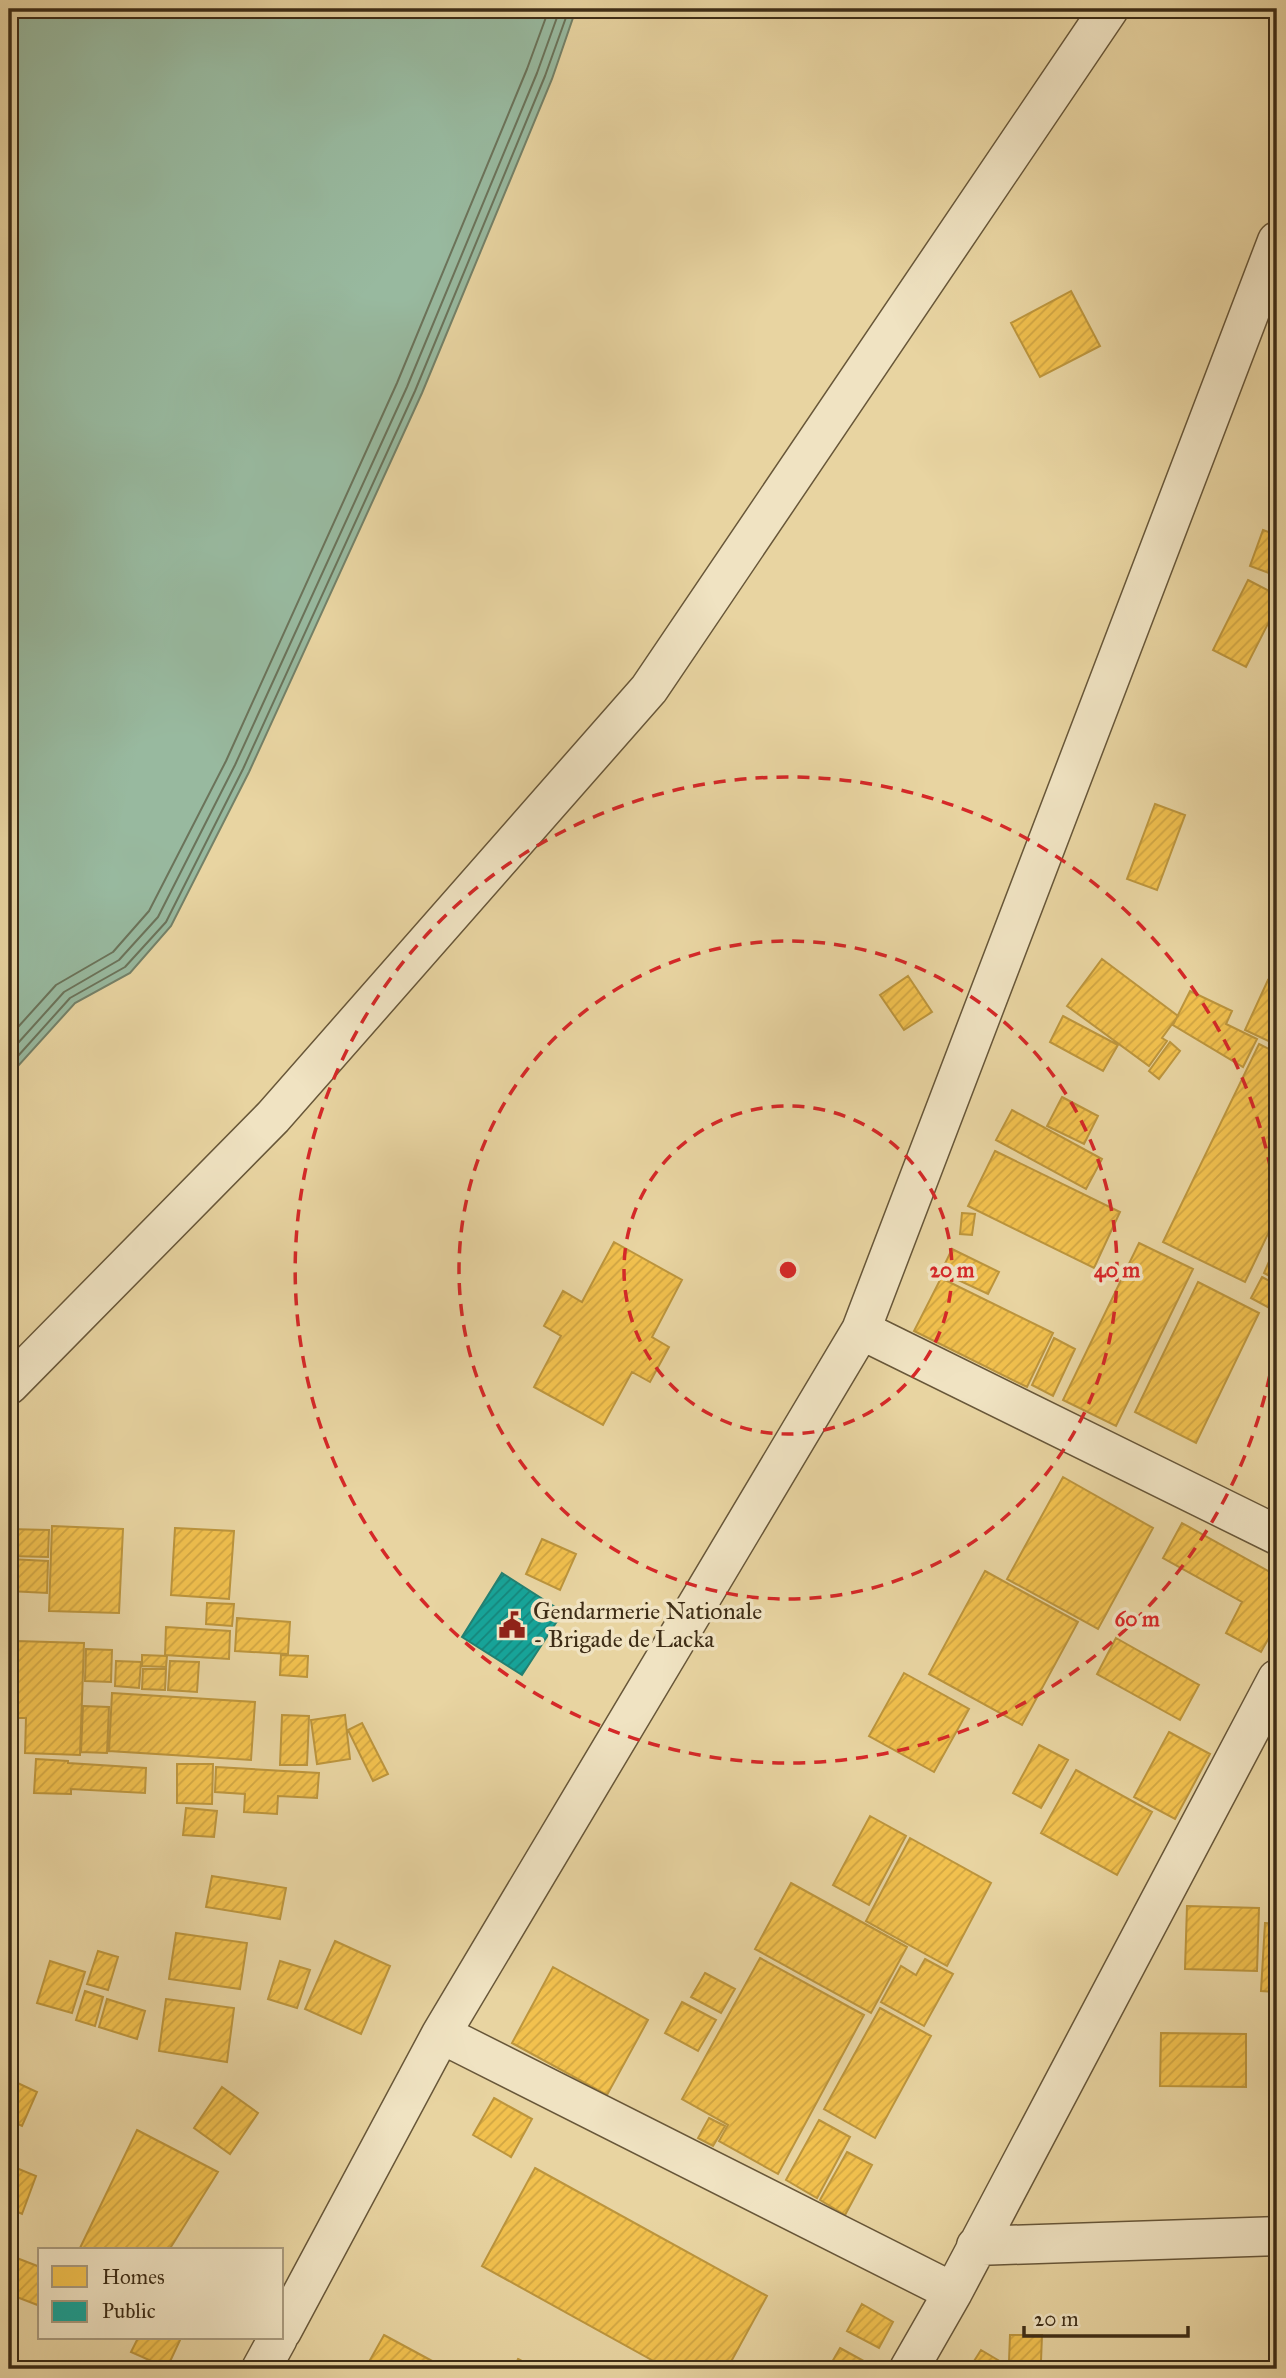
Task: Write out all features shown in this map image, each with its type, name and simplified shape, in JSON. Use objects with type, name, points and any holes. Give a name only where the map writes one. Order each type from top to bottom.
[{"type":"street","points":[[9,1385],[273,1117],[649,690],[1109,9]]},
{"type":"street","points":[[284,2327],[441,2034],[861,1330],[1277,241]]},
{"type":"street","points":[[861,1330],[1277,1535]]},
{"type":"street","points":[[909,2369],[953,2292],[1277,1679]]},
{"type":"street","points":[[441,2034],[953,2292]]},
{"type":"street","points":[[976,2246],[1277,2236]]},
{"type":"street","points":[[261,2369],[277,2340]]},
{"type":"water","points":[[9,9],[576,9],[552,79],[422,393],[249,772],[171,926],[130,973],[75,1003],[9,1076]]},
{"type":"building: Homes","points":[[1071,291],[1100,346],[1040,377],[1011,323]]},
{"type":"building: Homes","points":[[1263,530],[1277,535],[1277,576],[1250,566]]},
{"type":"building: Homes","points":[[1248,580],[1277,595],[1277,606],[1246,667],[1213,650]]},
{"type":"building: Homes","points":[[1155,804],[1185,815],[1157,890],[1127,879]]},
{"type":"building: Homes","points":[[1102,959],[1178,1016],[1162,1038],[1167,1041],[1149,1066],[1067,1006]]},
{"type":"building: Homes","points":[[908,976],[932,1012],[904,1030],[880,995]]},
{"type":"building: Homes","points":[[1268,980],[1277,985],[1277,1045],[1245,1030]]},
{"type":"building: Homes","points":[[1190,991],[1232,1011],[1226,1024],[1257,1039],[1243,1067],[1173,1025]]},
{"type":"building: Homes","points":[[1063,1016],[1118,1045],[1103,1071],[1050,1042]]},
{"type":"building: Homes","points":[[1170,1042],[1180,1051],[1159,1079],[1149,1071]]},
{"type":"building: Homes","points":[[1259,1044],[1277,1053],[1277,1215],[1245,1282],[1163,1242]]},
{"type":"building: Homes","points":[[1062,1097],[1098,1116],[1084,1144],[1047,1126]]},
{"type":"building: Homes","points":[[1012,1110],[1102,1159],[1086,1189],[996,1140]]},
{"type":"building: Homes","points":[[995,1151],[1120,1212],[1094,1268],[968,1206]]},
{"type":"building: Homes","points":[[962,1213],[975,1214],[972,1235],[960,1234]]},
{"type":"building: Homes","points":[[614,1242],[682,1280],[652,1337],[669,1347],[650,1382],[632,1372],[603,1425],[534,1387],[561,1336],[544,1326],[563,1291],[582,1302]]},
{"type":"building: Homes","points":[[1139,1243],[1193,1269],[1116,1426],[1063,1400]]},
{"type":"building: Homes","points":[[1275,1248],[1277,1249],[1277,1280],[1264,1273]]},
{"type":"building: Homes","points":[[952,1249],[999,1272],[988,1294],[941,1272]]},
{"type":"building: Homes","points":[[1262,1277],[1277,1285],[1277,1312],[1251,1298]]},
{"type":"building: Homes","points":[[941,1278],[1053,1333],[1027,1387],[914,1331]]},
{"type":"building: Homes","points":[[1198,1282],[1259,1313],[1196,1443],[1135,1412]]},
{"type":"building: Homes","points":[[1054,1338],[1075,1349],[1053,1396],[1032,1385]]},
{"type":"building: Homes","points":[[1063,1477],[1153,1528],[1098,1629],[1007,1579]]},
{"type":"building: Homes","points":[[1182,1523],[1277,1576],[1277,1623],[1261,1652],[1226,1633],[1242,1602],[1163,1558]]},
{"type":"building: Homes","points":[[52,1526],[123,1529],[119,1613],[49,1611]]},
{"type":"building: Homes","points":[[175,1528],[234,1531],[229,1599],[171,1595]]},
{"type":"building: Homes","points":[[9,1529],[49,1530],[48,1557],[9,1556]]},
{"type":"building: Homes","points":[[542,1539],[576,1554],[560,1590],[526,1574]]},
{"type":"building: Homes","points":[[9,1559],[48,1561],[47,1593],[9,1591]]},
{"type":"building: Homes","points":[[985,1571],[1078,1622],[1022,1725],[929,1674]]},
{"type":"building: Homes","points":[[207,1603],[234,1604],[232,1626],[206,1624]]},
{"type":"building: Homes","points":[[237,1618],[290,1622],[288,1654],[235,1651]]},
{"type":"building: Homes","points":[[166,1627],[230,1631],[229,1659],[165,1655]]},
{"type":"building: Homes","points":[[9,1636],[13,1636],[10,1726],[9,1726]]},
{"type":"building: Homes","points":[[1116,1638],[1199,1685],[1180,1720],[1097,1674]]},
{"type":"building: Homes","points":[[16,1641],[84,1643],[80,1755],[25,1753],[26,1718],[14,1718]]},
{"type":"building: Homes","points":[[86,1649],[112,1650],[111,1682],[85,1681]]},
{"type":"building: Homes","points":[[142,1655],[167,1656],[166,1667],[142,1666]]},
{"type":"building: Homes","points":[[281,1655],[308,1656],[307,1677],[280,1675]]},
{"type":"building: Homes","points":[[116,1661],[141,1662],[139,1688],[115,1686]]},
{"type":"building: Homes","points":[[170,1661],[199,1662],[197,1692],[168,1690]]},
{"type":"building: Homes","points":[[143,1669],[166,1669],[165,1690],[142,1689]]},
{"type":"building: Homes","points":[[904,1673],[969,1709],[934,1772],[869,1736]]},
{"type":"building: Homes","points":[[112,1693],[255,1702],[251,1760],[109,1751]]},
{"type":"building: Homes","points":[[83,1706],[109,1707],[107,1753],[81,1752]]},
{"type":"building: Homes","points":[[282,1715],[309,1716],[307,1765],[280,1765]]},
{"type":"building: Homes","points":[[345,1715],[350,1759],[317,1764],[311,1720]]},
{"type":"building: Homes","points":[[362,1723],[388,1774],[373,1781],[348,1730]]},
{"type":"building: Homes","points":[[1169,1732],[1210,1754],[1175,1819],[1134,1797]]},
{"type":"building: Homes","points":[[1039,1745],[1068,1760],[1041,1808],[1013,1793]]},
{"type":"building: Homes","points":[[36,1759],[146,1768],[145,1793],[71,1789],[71,1794],[34,1793]]},
{"type":"building: Homes","points":[[177,1764],[213,1764],[212,1804],[177,1803]]},
{"type":"building: Homes","points":[[216,1767],[319,1773],[317,1798],[278,1796],[277,1814],[244,1812],[245,1794],[215,1792]]},
{"type":"building: Homes","points":[[1076,1770],[1152,1812],[1117,1875],[1041,1833]]},
{"type":"building: Homes","points":[[186,1808],[217,1811],[214,1837],[183,1835]]},
{"type":"building: Homes","points":[[870,1816],[906,1836],[869,1905],[833,1885]]},
{"type":"building: Homes","points":[[910,1838],[991,1883],[947,1966],[866,1921]]},
{"type":"building: Homes","points":[[212,1876],[286,1888],[280,1919],[206,1907]]},
{"type":"building: Homes","points":[[791,1883],[907,1947],[871,2013],[755,1949]]},
{"type":"building: Homes","points":[[1187,1906],[1259,1908],[1257,1971],[1185,1969]]},
{"type":"building: Homes","points":[[1265,1923],[1277,1924],[1277,1992],[1261,1991]]},
{"type":"building: Homes","points":[[176,1933],[247,1943],[240,1989],[169,1979]]},
{"type":"building: Homes","points":[[335,1941],[390,1966],[361,2034],[305,2009]]},
{"type":"building: Homes","points":[[98,1951],[118,1957],[108,1990],[87,1984]]},
{"type":"building: Homes","points":[[760,1958],[864,2015],[778,2174],[719,2141],[728,2125],[682,2099]]},
{"type":"building: Homes","points":[[925,1959],[953,1974],[924,2026],[881,2002],[901,1966],[916,1975]]},
{"type":"building: Homes","points":[[50,1961],[85,1972],[72,2013],[37,2003]]},
{"type":"building: Homes","points":[[280,1961],[310,1970],[297,2008],[268,1999]]},
{"type":"building: Homes","points":[[553,1967],[648,2020],[607,2095],[512,2043]]},
{"type":"building: Homes","points":[[705,1973],[735,1989],[721,2013],[691,1997]]},
{"type":"building: Homes","points":[[85,1991],[103,1997],[95,2026],[76,2020]]},
{"type":"building: Homes","points":[[107,1999],[145,2011],[137,2039],[99,2027]]},
{"type":"building: Homes","points":[[166,1999],[234,2008],[227,2062],[159,2051]]},
{"type":"building: Homes","points":[[682,2002],[716,2020],[698,2051],[665,2033]]},
{"type":"building: Homes","points":[[880,2008],[931,2036],[875,2138],[824,2109]]},
{"type":"building: Homes","points":[[1161,2033],[1246,2034],[1246,2087],[1160,2086]]},
{"type":"building: Homes","points":[[9,2079],[37,2092],[22,2126],[9,2120]]},
{"type":"building: Homes","points":[[222,2087],[258,2113],[230,2154],[194,2128]]},
{"type":"building: Homes","points":[[494,2098],[532,2119],[511,2157],[473,2135]]},
{"type":"building: Homes","points":[[709,2118],[725,2126],[713,2146],[698,2138]]},
{"type":"building: Homes","points":[[819,2120],[850,2137],[817,2198],[786,2180]]},
{"type":"building: Homes","points":[[137,2130],[218,2172],[170,2248],[80,2248]]},
{"type":"building: Homes","points":[[847,2152],[872,2165],[845,2215],[820,2200]]},
{"type":"building: Homes","points":[[9,2165],[36,2176],[22,2214],[9,2208]]},
{"type":"building: Homes","points":[[535,2168],[767,2296],[727,2369],[668,2369],[482,2266]]},
{"type":"building: Homes","points":[[9,2255],[38,2266],[38,2305],[9,2294]]},
{"type":"building: Homes","points":[[862,2304],[893,2322],[879,2348],[847,2331]]},
{"type":"building: Homes","points":[[384,2335],[447,2369],[365,2369]]},
{"type":"building: Homes","points":[[1010,2335],[1042,2335],[1041,2361],[1009,2361]]},
{"type":"building: Homes","points":[[137,2340],[180,2340],[167,2368],[131,2352]]},
{"type":"building: Homes","points":[[840,2348],[871,2365],[869,2369],[828,2369]]},
{"type":"building: Homes","points":[[981,2350],[1013,2369],[969,2369]]},
{"type":"building: Homes","points":[[518,2359],[537,2369],[513,2369]]},
{"type":"building: Public","name":"Gendarmerie Nationale - Brigade de Lacka","points":[[502,1573],[563,1612],[522,1675],[462,1637]]},
{"type":"place","name":"Gendarmerie Nationale - Brigade de Lacka","points":[[512,1625]]}]
